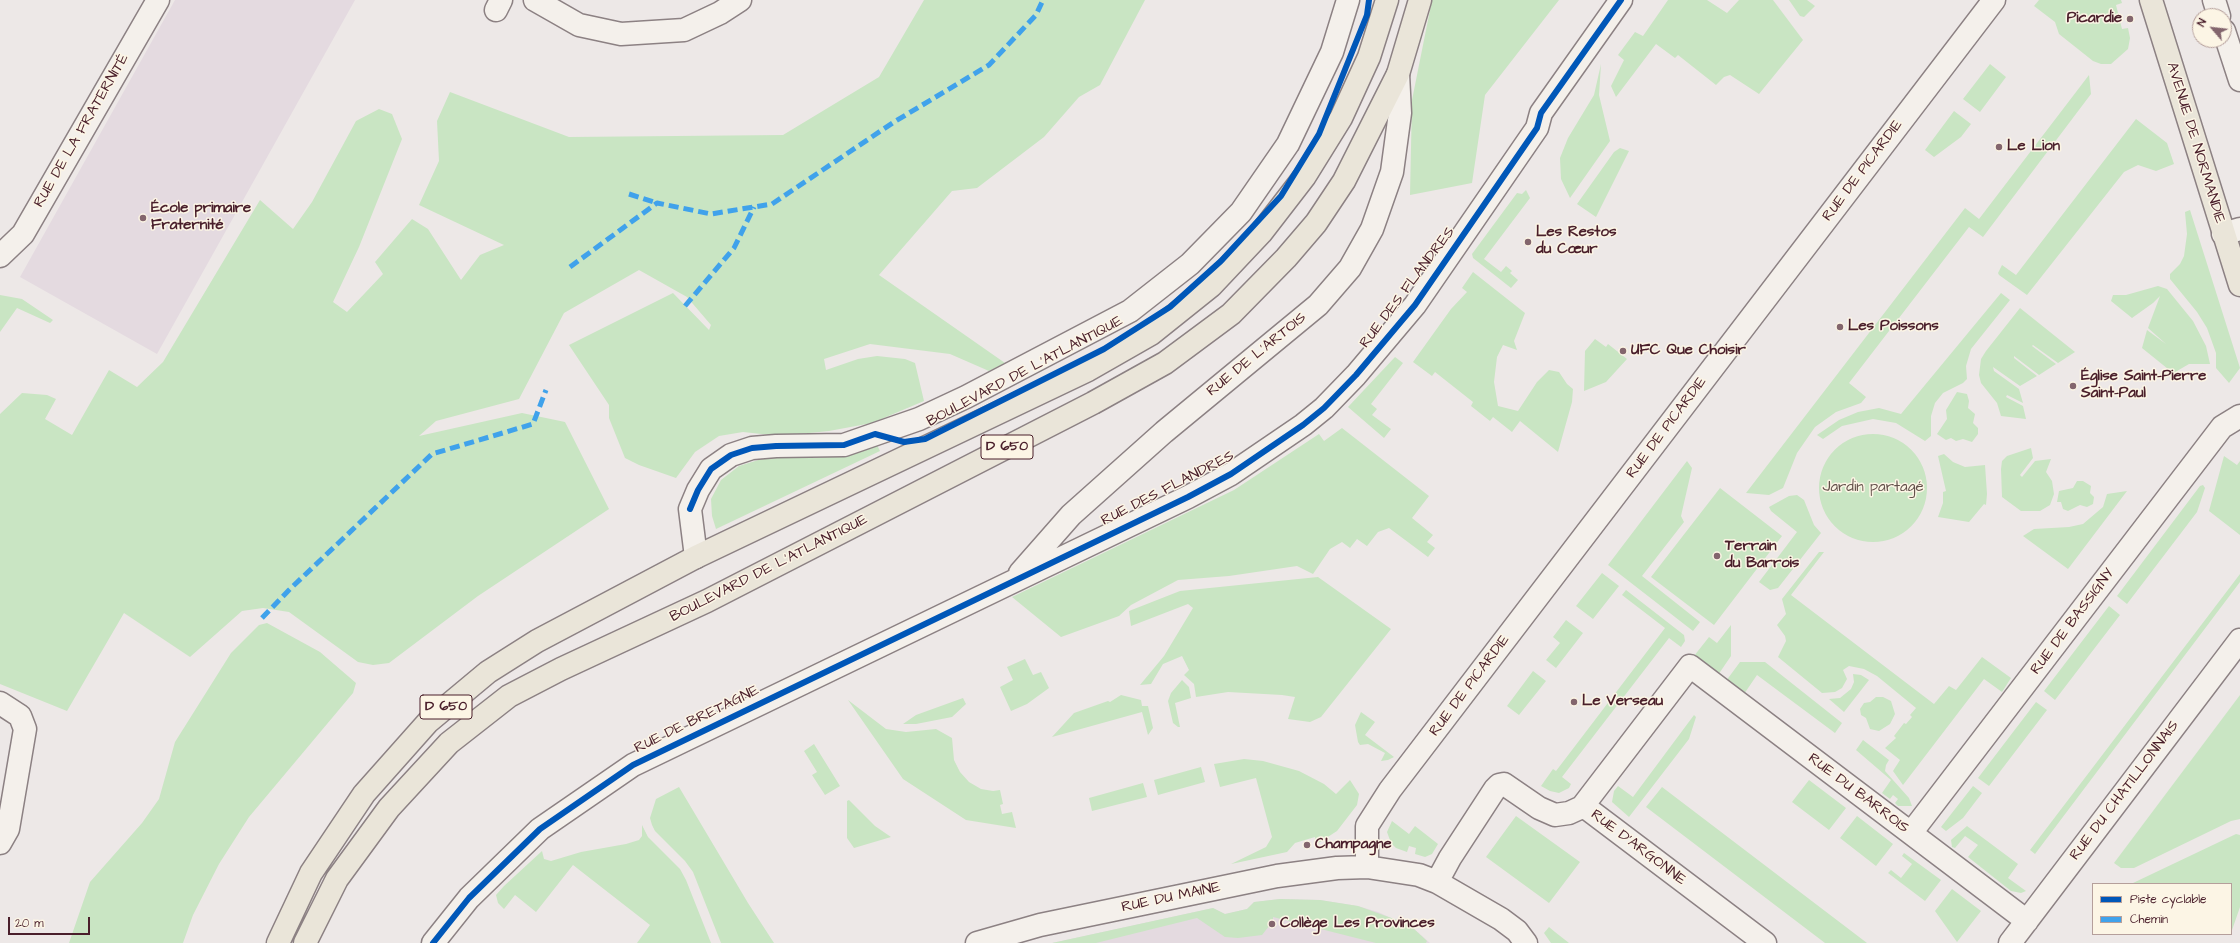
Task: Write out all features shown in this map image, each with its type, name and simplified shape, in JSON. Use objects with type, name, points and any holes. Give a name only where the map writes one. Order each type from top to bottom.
[{"type":"main road","name":"BOULEVARD DE L'ATLANTIQUE","points":[[278,943],[311,873],[364,794],[428,722],[488,672],[537,641],[696,557],[1088,370],[1151,334],[1211,286],[1261,233],[1305,176],[1337,125],[1369,57],[1387,0]]},
{"type":"main road","name":"BOULEVARD DE L'ATLANTIQUE","points":[[306,943],[337,880],[389,808],[449,743],[508,696],[561,669],[707,601],[1093,403],[1165,362],[1231,314],[1286,258],[1316,223],[1344,181],[1398,74],[1420,0]]},
{"type":"main road","name":"AVENUE DE NORMANDIE","points":[[2151,0],[2232,231],[2240,285]]},
{"type":"street","name":"RUE DE LA FRATERNITÉ","points":[[0,256],[23,234],[158,0]]},
{"type":"street","points":[[535,0],[579,25],[621,34],[684,30],[720,13],[740,0]]},
{"type":"street","name":"BOULEVARD DE L'ATLANTIQUE","points":[[696,557],[690,509],[698,490],[711,469],[731,454],[752,448],[776,446],[844,445],[919,419],[966,397],[1130,311],[1190,264],[1241,212],[1288,144],[1332,52],[1348,0]]},
{"type":"street","name":"RUE DES FLANDRES","points":[[1014,580],[1188,497],[1231,474],[1303,425],[1324,408],[1365,365],[1415,305],[1537,128],[1541,113],[1621,0]]},
{"type":"street","name":"RUE DE PICARDIE","points":[[1367,867],[1367,826],[1390,790],[1994,0]]},
{"type":"street","points":[[2230,48],[2240,80]]},
{"type":"street","name":"RUE DE L'ARTOIS","points":[[1014,580],[1071,516],[1164,432],[1318,305],[1350,268],[1372,229],[1392,172],[1400,113],[1398,74]]},
{"type":"street","name":"RUE DE BASSIGNY","points":[[1911,833],[2222,427],[2240,416]]},
{"type":"street","name":"RUE DE BRETAGNE","points":[[434,943],[469,898],[540,829],[634,765],[1014,580]]},
{"type":"street","name":"RUE DU CHATILLONNAIS","points":[[2010,943],[2240,640]]},
{"type":"street","name":"RUE DU BARROIS","points":[[1582,807],[1690,666],[2027,921]]},
{"type":"street","points":[[0,703],[20,716],[25,729],[8,828],[0,843]]},
{"type":"street","name":"RUE D'ARGONNE","points":[[1437,882],[1462,840],[1499,785],[1504,784],[1539,808],[1555,815],[1569,813],[1582,807],[1589,810],[1765,943]]},
{"type":"street","name":"RUE DU MAINE","points":[[977,943],[1040,925],[1277,876],[1337,868],[1367,867],[1419,875],[1437,882],[1501,918],[1517,931],[1526,943]]},
{"type":"shaded area","name":"École primaire Fraternité","points":[[175,0],[355,0],[157,354],[20,277]]},
{"type":"shaded area","name":"Collège Les Provinces","points":[[1280,899],[1320,900],[1358,906],[1378,912],[1413,928],[1430,943],[1052,943],[1213,908],[1225,914],[1247,909],[1254,902]]},
{"type":"green space","points":[[924,0],[1145,0],[1100,85],[1079,97],[1044,137],[977,188],[952,191],[879,275],[1005,363],[989,371],[950,354],[870,344],[824,359],[826,370],[858,359],[877,356],[905,359],[915,363],[924,401],[872,423],[829,431],[780,436],[743,432],[719,436],[695,452],[676,478],[639,465],[625,458],[609,418],[609,405],[569,345],[673,293],[709,330],[711,325],[687,297],[639,270],[564,313],[519,399],[436,421],[419,436],[522,413],[565,422],[609,509],[478,596],[389,663],[373,665],[358,662],[289,612],[263,608],[242,611],[190,657],[124,613],[67,711],[0,684],[0,414],[22,393],[47,395],[56,399],[45,419],[72,435],[109,370],[137,387],[163,362],[260,200],[293,229],[312,202],[356,121],[379,109],[392,114],[402,139],[359,247],[333,302],[347,312],[383,274],[375,262],[412,219],[428,229],[461,280],[480,255],[504,245],[419,205],[439,161],[437,121],[450,92],[569,137],[783,135],[879,77]]},
{"type":"green space","points":[[1432,0],[1559,0],[1485,95],[1472,183],[1410,195],[1412,100]]},
{"type":"green space","points":[[1668,0],[1707,0],[1727,13],[1739,0],[1773,0],[1803,40],[1759,94],[1730,75],[1724,77],[1716,85],[1678,55],[1675,58],[1656,44],[1616,97],[1611,86],[1624,60],[1618,55],[1635,32],[1643,36]]},
{"type":"green space","points":[[1789,0],[1807,0],[1815,6],[1804,17],[1800,16]]},
{"type":"green space","points":[[2039,0],[2121,0],[2122,3],[2116,5],[2122,29],[2128,28],[2130,38],[2128,49],[2111,64],[2101,64],[2093,61],[2059,34],[2055,22],[2034,6]]},
{"type":"green space","points":[[1601,64],[1599,95],[1610,141],[1570,198],[1561,179],[1560,158],[1568,138],[1594,95]]},
{"type":"green space","points":[[1990,64],[2006,77],[1980,112],[1963,99]]},
{"type":"green space","points":[[2089,75],[2091,94],[1983,237],[1969,227],[1849,383],[1866,397],[1861,403],[1836,412],[1815,427],[1797,453],[1783,488],[1769,495],[1746,493],[1965,208],[1979,219]]},
{"type":"green space","points":[[1954,111],[1971,124],[1961,137],[1934,157],[1925,150]]},
{"type":"green space","points":[[2136,119],[2167,143],[2174,164],[2156,171],[2138,165],[2124,172],[2027,295],[1999,275],[1998,273],[2002,265],[2016,275]]},
{"type":"green space","points":[[1620,148],[1629,151],[1596,217],[1577,204],[1614,152]]},
{"type":"green space","points":[[1526,190],[1530,198],[1484,259],[1501,272],[1506,266],[1512,271],[1510,273],[1518,280],[1511,288],[1473,258],[1472,254],[1517,193],[1522,194]]},
{"type":"green space","points":[[2190,210],[2240,368],[2229,383],[2216,368],[2216,353],[2207,328],[2197,312],[2170,279],[2170,274],[2180,264],[2184,256],[2187,234],[2185,212]]},
{"type":"green space","points":[[1473,272],[1525,313],[1514,341],[1517,350],[1503,345],[1497,357],[1494,382],[1498,406],[1518,411],[1537,382],[1549,370],[1559,372],[1567,384],[1573,389],[1572,402],[1558,452],[1520,421],[1512,432],[1493,417],[1490,421],[1471,406],[1473,402],[1435,372],[1432,376],[1413,362],[1451,309],[1467,292],[1462,288]]},
{"type":"green space","points":[[2158,286],[2167,289],[2193,321],[2206,346],[2210,364],[2189,364],[2177,371],[2172,376],[2173,373],[2142,348],[2147,330],[2166,344],[2148,328],[2160,296],[2132,318],[2111,301],[2113,295],[2126,295]]},
{"type":"green space","points":[[2001,293],[2010,300],[1971,349],[1966,366],[1967,379],[1963,383],[1943,393],[1935,403],[1931,416],[1931,436],[1925,441],[1896,423],[1873,419],[1842,426],[1823,439],[1817,435],[1839,420],[1858,412],[1879,408],[1901,414]]},
{"type":"green space","points":[[0,295],[22,299],[53,320],[50,323],[17,308],[0,332]]},
{"type":"green space","points":[[2020,308],[2075,352],[2058,363],[2033,345],[2032,346],[2056,364],[2039,375],[2014,356],[2014,358],[2037,376],[2020,386],[1993,367],[1994,371],[2019,389],[2023,403],[2007,395],[2006,397],[2023,406],[2026,419],[2001,416],[1997,403],[1981,383],[1979,375],[1981,359]]},
{"type":"green space","points":[[1595,339],[1606,347],[1608,344],[1627,359],[1606,382],[1584,391],[1585,351]]},
{"type":"green space","points":[[1395,357],[1403,363],[1371,404],[1377,409],[1372,415],[1391,429],[1384,438],[1348,407]]},
{"type":"green space","points":[[1957,392],[1967,394],[1969,401],[1968,408],[1975,414],[1973,423],[1978,428],[1978,434],[1972,442],[1963,439],[1956,441],[1951,438],[1946,440],[1937,434],[1947,419],[1946,410]]},
{"type":"green space","points":[[1342,428],[1429,496],[1412,518],[1433,535],[1427,542],[1435,548],[1428,557],[1389,528],[1378,532],[1367,546],[1357,539],[1350,548],[1342,542],[1330,549],[1313,574],[1297,566],[1229,576],[1178,580],[1131,605],[1119,616],[1061,637],[1012,597],[1234,490],[1319,434],[1324,441]]},
{"type":"green space","name":"Jardin partagé","points":[[1873,434],[1894,438],[1911,450],[1923,467],[1927,488],[1923,509],[1911,526],[1894,538],[1873,542],[1852,538],[1835,526],[1823,509],[1819,488],[1823,467],[1835,450],[1852,438]]},
{"type":"green space","points":[[877,445],[880,451],[716,529],[712,516],[711,499],[721,480],[739,466],[768,457],[815,458],[846,455]]},
{"type":"green space","points":[[2031,448],[2033,458],[2020,475],[2022,477],[2035,461],[2051,459],[2046,472],[2052,481],[2054,494],[2050,505],[2040,511],[2021,511],[2002,497],[2002,461],[2007,456]]},
{"type":"green space","points":[[1944,454],[1953,462],[1965,467],[1985,465],[1987,494],[1986,505],[1984,504],[1969,522],[1938,517],[1943,503],[1943,492],[1946,491],[1938,456]]},
{"type":"green space","points":[[2224,456],[2237,465],[2240,461],[2240,535],[2209,511]]},
{"type":"green space","points":[[1687,461],[1692,468],[1681,516],[1684,522],[1642,576],[1700,622],[1693,631],[1608,565]]},
{"type":"green space","points":[[2077,481],[2083,481],[2091,486],[2090,493],[2094,497],[2093,504],[2087,507],[2080,505],[2068,511],[2063,509],[2061,502],[2057,502],[2059,491],[2073,488]]},
{"type":"green space","points":[[2203,485],[2205,488],[2197,512],[2127,604],[2117,596],[2200,486]]},
{"type":"green space","name":"Terrain du Barrois","points":[[1720,488],[1782,536],[1714,625],[1651,577]]},
{"type":"green space","points":[[2127,491],[2068,569],[2023,536],[2034,529],[2069,527],[2083,524],[2103,507],[2107,494]]},
{"type":"green space","points":[[1797,495],[1804,500],[1814,525],[1821,533],[1778,588],[1770,590],[1759,582],[1797,532],[1771,511],[1769,507],[1789,496]]},
{"type":"green space","points":[[1819,552],[1824,552],[1791,595],[1934,704],[1949,686],[1956,690],[1982,657],[2011,678],[2002,692],[1984,679],[1903,785],[1893,771],[1900,760],[1885,748],[1896,738],[1894,736],[1904,723],[1906,724],[1912,717],[1910,715],[1916,708],[1877,676],[1864,669],[1849,666],[1843,670],[1847,679],[1842,688],[1835,692],[1822,693],[1778,657],[1786,641],[1785,636],[1777,625],[1786,614],[1782,599]]},
{"type":"green space","points":[[1602,573],[1619,586],[1593,619],[1576,606]]},
{"type":"green space","points":[[2240,574],[2240,582],[2035,854],[2030,850]]},
{"type":"green space","points":[[1318,577],[1391,629],[1321,717],[1310,722],[1288,719],[1295,697],[1228,692],[1196,697],[1194,684],[1184,675],[1189,670],[1182,656],[1163,664],[1151,684],[1140,685],[1164,656],[1193,608],[1188,604],[1131,626],[1129,611],[1180,591]]},
{"type":"green space","points":[[1626,590],[1684,635],[1685,641],[1681,647],[1669,638],[1562,777],[1571,784],[1569,788],[1559,793],[1550,791],[1541,786],[1553,769],[1556,771],[1665,628],[1622,595]]},
{"type":"green space","points":[[2109,606],[2120,615],[2055,700],[2044,691]]},
{"type":"green space","points":[[1566,620],[1583,633],[1556,668],[1546,660],[1560,643],[1553,637]]},
{"type":"green space","points":[[267,623],[320,652],[356,683],[353,693],[249,817],[219,864],[193,915],[183,943],[69,943],[90,882],[142,823],[159,799],[175,742],[231,653],[259,625]]},
{"type":"green space","points":[[1731,625],[1731,656],[1718,675],[1694,656],[1709,637],[1717,643]]},
{"type":"green space","points":[[1025,659],[1033,675],[1041,672],[1049,688],[1027,704],[1011,711],[1000,687],[1013,680],[1007,667]]},
{"type":"green space","points":[[1740,662],[1765,662],[1842,723],[1835,733],[1757,675],[1744,694],[1726,681]]},
{"type":"green space","points":[[1533,671],[1546,681],[1519,715],[1507,706]]},
{"type":"green space","points":[[1853,674],[1861,675],[1869,680],[1844,712],[1829,699],[1840,698],[1851,689],[1854,682]]},
{"type":"green space","points":[[1182,680],[1189,687],[1191,698],[1175,703],[1180,727],[1178,727],[1173,723],[1168,701],[1171,693]]},
{"type":"green space","points":[[1121,695],[1141,700],[1142,706],[1148,706],[1153,728],[1148,735],[1142,712],[1052,737],[1074,713],[1108,701],[1110,702]]},
{"type":"green space","points":[[2240,695],[2240,819],[2231,821],[2134,868],[2121,868],[2114,863]]},
{"type":"green space","points":[[1876,697],[1883,697],[1891,701],[1895,714],[1890,724],[1879,731],[1870,729],[1866,718],[1861,715],[1860,709],[1864,703],[1870,702]]},
{"type":"green space","points":[[963,698],[966,704],[952,717],[916,724],[903,724],[916,715]]},
{"type":"green space","points":[[848,700],[886,729],[906,732],[936,729],[952,738],[954,760],[960,772],[969,782],[981,789],[993,791],[1000,790],[1003,804],[1000,805],[1002,814],[1012,812],[1016,828],[966,820],[903,779]]},
{"type":"green space","points":[[2036,702],[2047,710],[1989,786],[1978,778]]},
{"type":"green space","points":[[1361,712],[1375,722],[1365,735],[1394,757],[1381,761],[1385,753],[1368,744],[1360,745],[1358,742],[1355,725]]},
{"type":"green space","points":[[1694,715],[1696,717],[1689,739],[1629,817],[1612,802],[1614,791],[1618,786],[1633,797]]},
{"type":"green space","points":[[1863,740],[1889,760],[1885,771],[1909,798],[1912,806],[1898,806],[1895,803],[1898,799],[1893,795],[1890,799],[1882,793],[1891,780],[1856,750]]},
{"type":"green space","points":[[814,744],[840,786],[825,795],[812,775],[817,772],[804,751]]},
{"type":"green space","points":[[1244,759],[1263,761],[1299,771],[1324,784],[1336,794],[1350,780],[1359,794],[1357,805],[1337,831],[1316,844],[1315,837],[1295,843],[1287,852],[1231,864],[1266,847],[1272,837],[1256,778],[1220,787],[1214,764]]},
{"type":"green space","points":[[1201,767],[1205,782],[1158,795],[1154,780]]},
{"type":"green space","points":[[1809,780],[1846,808],[1829,830],[1792,802]]},
{"type":"green space","points":[[1143,783],[1147,797],[1092,811],[1089,798]]},
{"type":"green space","points":[[1973,786],[1982,793],[1963,818],[1946,831],[1941,827]]},
{"type":"green space","points":[[679,787],[748,903],[774,943],[721,943],[693,872],[685,861],[655,831],[650,818],[656,799]]},
{"type":"green space","points":[[1662,787],[1867,943],[1825,943],[1646,807]]},
{"type":"green space","points":[[849,800],[875,826],[891,837],[854,848],[847,838],[847,801]]},
{"type":"green space","points":[[1516,816],[1580,862],[1549,903],[1486,857]]},
{"type":"green space","points":[[1857,816],[1893,844],[1876,866],[1840,838]]},
{"type":"green space","points":[[1392,821],[1409,834],[1415,826],[1438,844],[1432,854],[1425,857],[1415,854],[1416,848],[1409,846],[1407,852],[1396,848],[1391,843],[1387,832]]},
{"type":"green space","points":[[642,825],[648,837],[680,869],[686,880],[711,943],[637,943],[650,925],[573,865],[536,912],[515,895],[504,909],[498,903],[496,895],[542,851],[544,859],[551,861],[581,852],[626,844],[639,840],[642,836]]},
{"type":"green space","points":[[1967,826],[2018,864],[2008,878],[2026,891],[2021,893],[2011,891],[1968,857],[1978,845],[1965,836],[1955,848],[1952,847],[1951,840]]},
{"type":"green space","points":[[2236,834],[2240,835],[2240,907],[2232,930],[2232,883],[2133,883]]},
{"type":"green space","points":[[1904,853],[1941,880],[1925,901],[1888,873],[1891,870],[1901,878],[1912,864],[1902,856]]},
{"type":"green space","points":[[1952,889],[1981,911],[1957,942],[1935,911]]},
{"type":"green space","name":"Collège Les Provinces","points":[[1280,899],[1320,900],[1358,906],[1397,920],[1413,928],[1427,941],[1426,943],[1376,943],[1273,917],[1273,921],[1262,935],[1238,938],[1225,937],[1197,918],[1096,943],[1052,943],[1213,908],[1225,914],[1247,909],[1254,902]]},
{"type":"green space","points":[[1549,927],[1569,943],[1551,943],[1544,933]]},
{"type":"marked path","points":[[570,267],[657,203],[711,214],[772,204],[894,122],[989,65],[1036,15],[1043,0]]},
{"type":"marked path","points":[[629,194],[657,203]]},
{"type":"marked path","points":[[685,306],[734,248],[754,207]]},
{"type":"marked path","points":[[262,618],[289,590],[432,454],[533,424],[546,390]]},
{"type":"cycle path","points":[[690,509],[698,490],[711,469],[731,455],[752,448],[776,446],[844,445],[875,434],[904,442],[925,439],[1104,349],[1170,307],[1221,261],[1281,196],[1319,134],[1367,15],[1369,0]]},
{"type":"cycle path","points":[[433,943],[469,898],[540,829],[633,765],[1188,497],[1231,474],[1303,425],[1324,408],[1356,375],[1415,305],[1537,128],[1541,113],[1621,0]]},
{"type":"place","name":"Picardie","points":[[2130,19]]},
{"type":"place","name":"Le Lion","points":[[1999,147]]},
{"type":"place","name":"École primaire Fraternité","points":[[143,218]]},
{"type":"place","name":"Les Restos du Cœur","points":[[1528,242]]},
{"type":"place","name":"Les Poissons","points":[[1840,327]]},
{"type":"place","name":"UFC Que Choisir","points":[[1623,351]]},
{"type":"place","name":"Église Saint-Pierre Saint-Paul","points":[[2073,386]]},
{"type":"place","name":"Terrain du Barrois","points":[[1717,556]]},
{"type":"place","name":"Le Verseau","points":[[1574,702]]},
{"type":"place","name":"Champagne","points":[[1307,845]]},
{"type":"place","name":"Collège Les Provinces","points":[[1272,924]]}]
